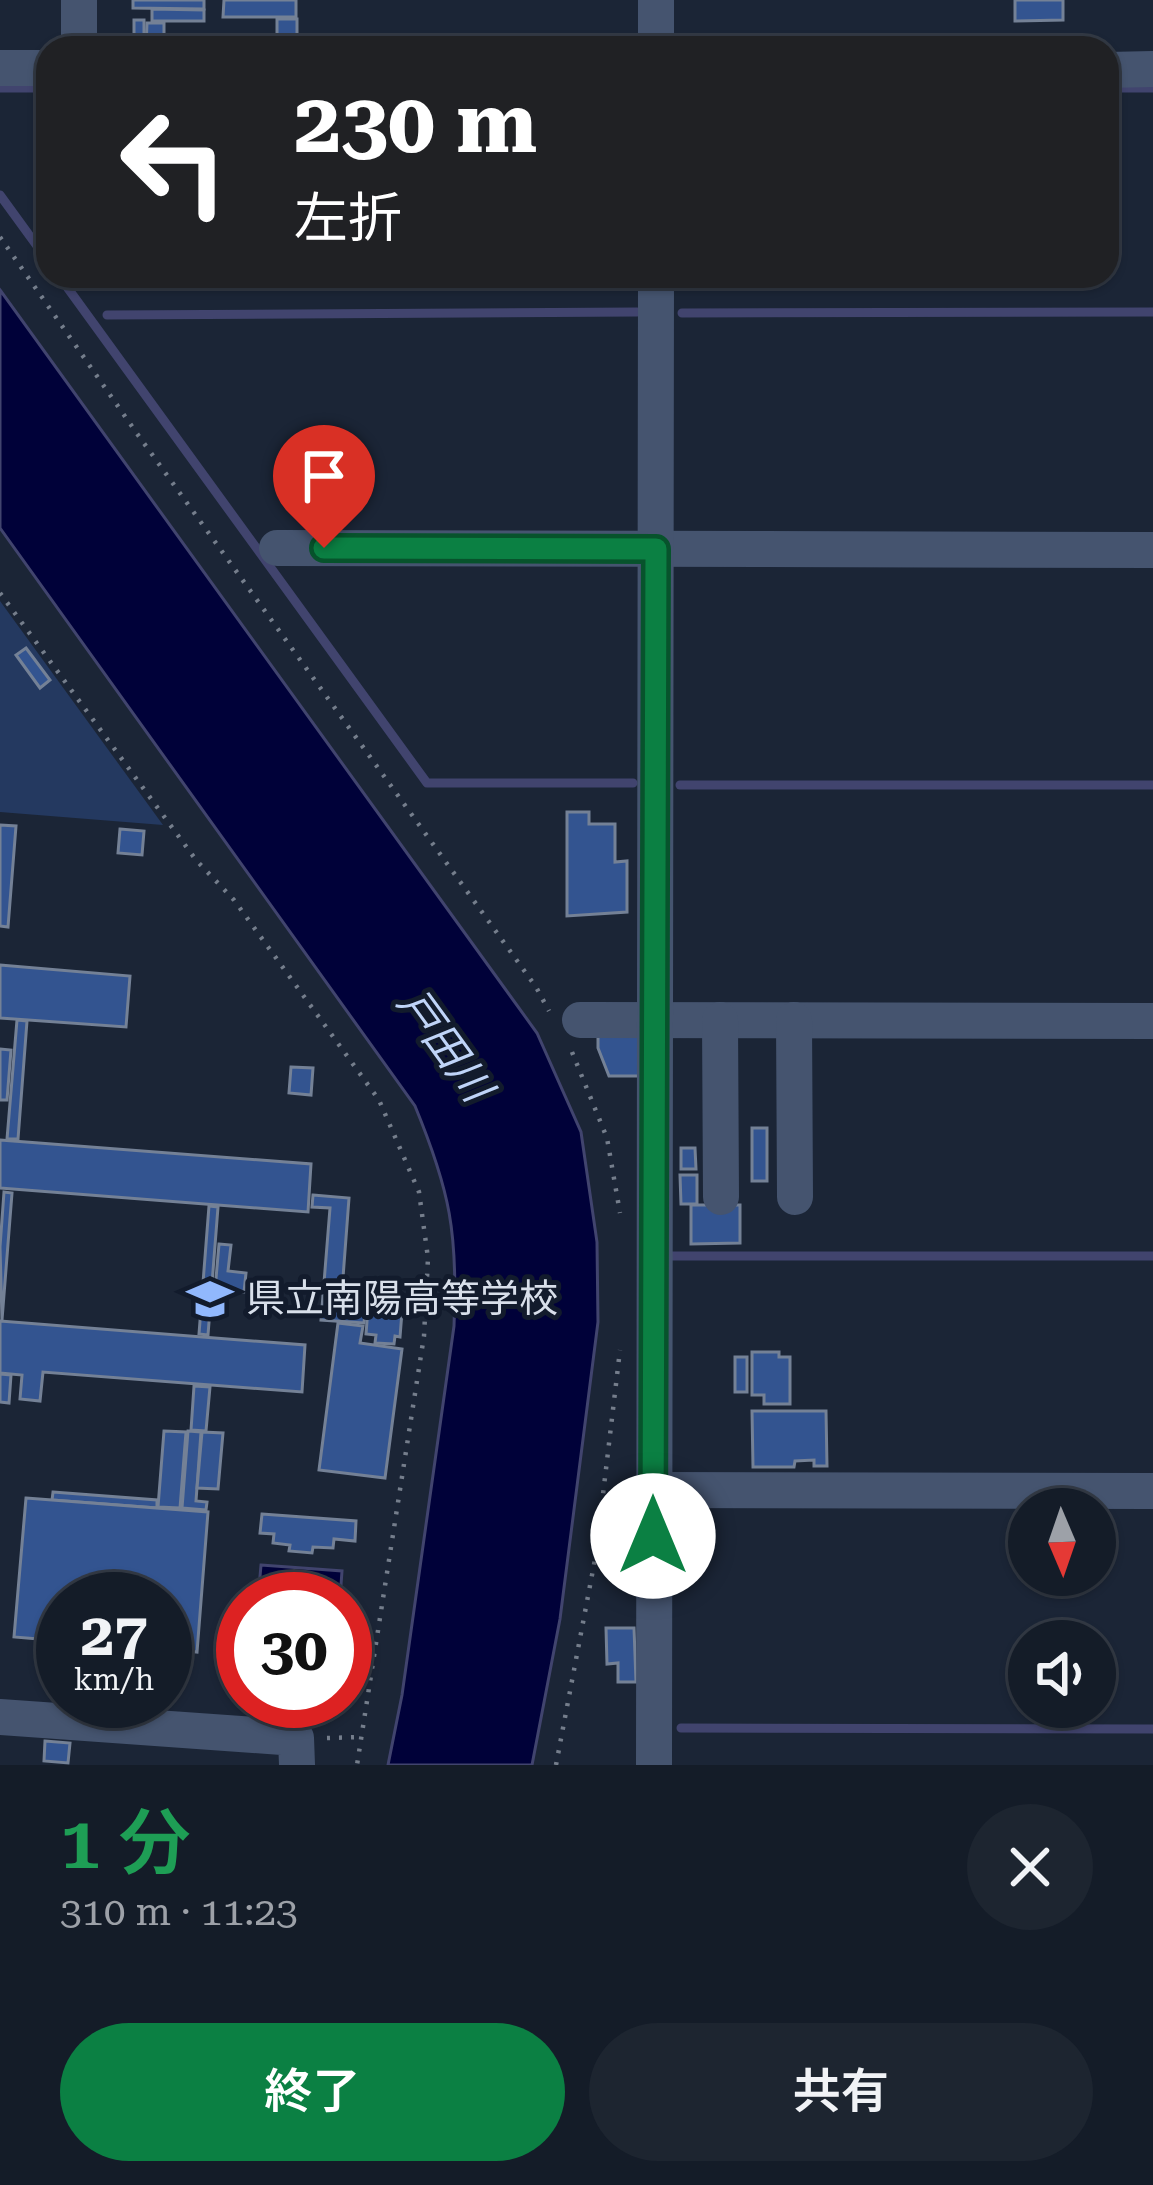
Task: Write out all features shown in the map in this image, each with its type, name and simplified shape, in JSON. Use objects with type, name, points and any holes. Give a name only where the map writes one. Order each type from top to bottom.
[{"type":"street","points":[[79,0],[79,36]]},
{"type":"street","points":[[656,0],[656,36]]},
{"type":"street","points":[[0,68],[36,68]]},
{"type":"street","points":[[1119,70],[1153,70]]},
{"type":"street","points":[[654,1765],[656,288]]},
{"type":"street","points":[[277,548],[1153,550]]},
{"type":"street","points":[[566,1026],[654,1020],[1153,1021]]},
{"type":"street","points":[[720,1020],[721,1197]]},
{"type":"street","points":[[794,1020],[795,1197]]},
{"type":"street","points":[[653,1490],[1153,1491]]},
{"type":"street","points":[[0,1717],[296,1738],[297,1765]]},
{"type":"path","points":[[0,236],[137,435],[566,1026],[607,1138],[623,1232]]},
{"type":"path","points":[[0,592],[379,1100],[419,1192],[428,1258],[424,1336],[358,1765]]},
{"type":"path","points":[[556,1765],[596,1554],[620,1349]]},
{"type":"shaded area","points":[[0,601],[163,825],[0,812]]},
{"type":"water","name":"戸田川","points":[[0,290],[537,1033],[581,1132],[597,1242],[598,1322],[560,1619],[532,1765],[388,1765],[454,1326],[455,1264],[444,1188],[415,1106],[0,528]]},
{"type":"water","points":[[261,1565],[342,1571],[342,1572],[260,1572]]},
{"type":"building","points":[[133,0],[204,0],[204,9],[133,8]]},
{"type":"building","points":[[224,0],[296,0],[296,17],[223,17]]},
{"type":"building","points":[[1015,0],[1063,0],[1063,20],[1015,21]]},
{"type":"building","points":[[152,9],[204,10],[204,21],[152,21]]},
{"type":"building","points":[[277,19],[297,19],[297,36],[277,36]]},
{"type":"building","points":[[134,20],[144,20],[144,36],[134,36]]},
{"type":"building","points":[[147,23],[164,23],[164,36],[146,36]]},
{"type":"building","points":[[26,648],[50,680],[40,688],[16,655]]},
{"type":"building","points":[[567,812],[589,812],[589,824],[615,824],[615,862],[627,861],[627,912],[567,916]]},
{"type":"building","points":[[0,825],[16,826],[8,927],[0,926]]},
{"type":"building","points":[[120,829],[144,831],[142,855],[118,853]]},
{"type":"building","points":[[0,965],[130,976],[126,1027],[0,1018]]},
{"type":"building","points":[[17,1020],[27,1021],[18,1139],[7,1139]]},
{"type":"building","points":[[641,1029],[641,1076],[609,1076],[598,1035]]},
{"type":"building","points":[[0,1049],[11,1050],[7,1100],[0,1100]]},
{"type":"building","points":[[291,1067],[313,1068],[311,1095],[289,1093]]},
{"type":"building","points":[[752,1128],[767,1128],[767,1181],[752,1181]]},
{"type":"building","points":[[0,1140],[311,1164],[308,1212],[0,1188]]},
{"type":"building","points":[[681,1148],[695,1148],[696,1169],[681,1169]]},
{"type":"building","points":[[680,1175],[697,1175],[697,1204],[681,1204]]},
{"type":"building","points":[[4,1192],[12,1193],[2,1320],[0,1247]]},
{"type":"building","points":[[313,1195],[349,1198],[341,1304],[366,1306],[364,1323],[321,1320],[330,1208],[312,1207]]},
{"type":"building","points":[[691,1205],[740,1205],[740,1243],[691,1244]]},
{"type":"building","points":[[209,1206],[218,1207],[208,1335],[199,1334]]},
{"type":"building","points":[[219,1244],[231,1245],[228,1271],[246,1273],[244,1292],[215,1290]]},
{"type":"building","points":[[369,1296],[403,1299],[400,1337],[395,1336],[394,1344],[375,1343],[376,1335],[366,1334]]},
{"type":"building","points":[[0,1321],[305,1345],[302,1392],[43,1372],[40,1401],[20,1399],[22,1375],[0,1373]]},
{"type":"building","points":[[338,1323],[363,1326],[360,1343],[402,1349],[385,1478],[319,1470]]},
{"type":"building","points":[[752,1352],[790,1357],[790,1404],[764,1404],[764,1395],[752,1395]]},
{"type":"building","points":[[735,1357],[747,1357],[747,1392],[735,1392]]},
{"type":"building","points":[[0,1374],[11,1375],[9,1403],[0,1402]]},
{"type":"building","points":[[194,1386],[210,1387],[206,1431],[191,1430]]},
{"type":"building","points":[[752,1411],[826,1411],[827,1466],[814,1466],[814,1460],[795,1461],[794,1467],[753,1467]]},
{"type":"building","points":[[164,1431],[186,1432],[180,1508],[158,1507]]},
{"type":"building","points":[[188,1431],[201,1432],[196,1501],[207,1502],[206,1510],[182,1508]]},
{"type":"building","points":[[202,1432],[223,1433],[218,1489],[197,1488]]},
{"type":"building","points":[[53,1492],[157,1500],[157,1508],[52,1500]]},
{"type":"building","points":[[26,1498],[208,1512],[197,1652],[192,1652],[192,1572],[36,1572],[36,1639],[14,1637]]},
{"type":"building","points":[[262,1514],[356,1521],[355,1541],[334,1539],[333,1548],[313,1547],[312,1553],[289,1551],[290,1545],[273,1543],[274,1534],[260,1533]]},
{"type":"building","points":[[615,1556],[635,1556],[635,1572],[616,1572]]},
{"type":"building","points":[[606,1628],[634,1628],[636,1682],[618,1682],[618,1663],[607,1664]]},
{"type":"building","points":[[45,1741],[70,1743],[68,1763],[44,1761]]},
{"type":"waterway","points":[[0,88],[36,88]]},
{"type":"waterway","points":[[1119,88],[1153,88]]},
{"type":"waterway","points":[[0,195],[36,244]]},
{"type":"waterway","points":[[68,288],[427,783],[633,783]]},
{"type":"waterway","points":[[107,315],[637,312]]},
{"type":"waterway","points":[[682,313],[1153,312]]},
{"type":"waterway","points":[[680,785],[1153,785]]},
{"type":"waterway","points":[[667,1256],[1153,1256]]},
{"type":"waterway","points":[[681,1728],[1153,1729]]},
{"type":"place","name":"県立南陽高等学校","points":[[210,1299]]},
{"type":"route","points":[[324,548],[656,549],[653,1536]]}]
